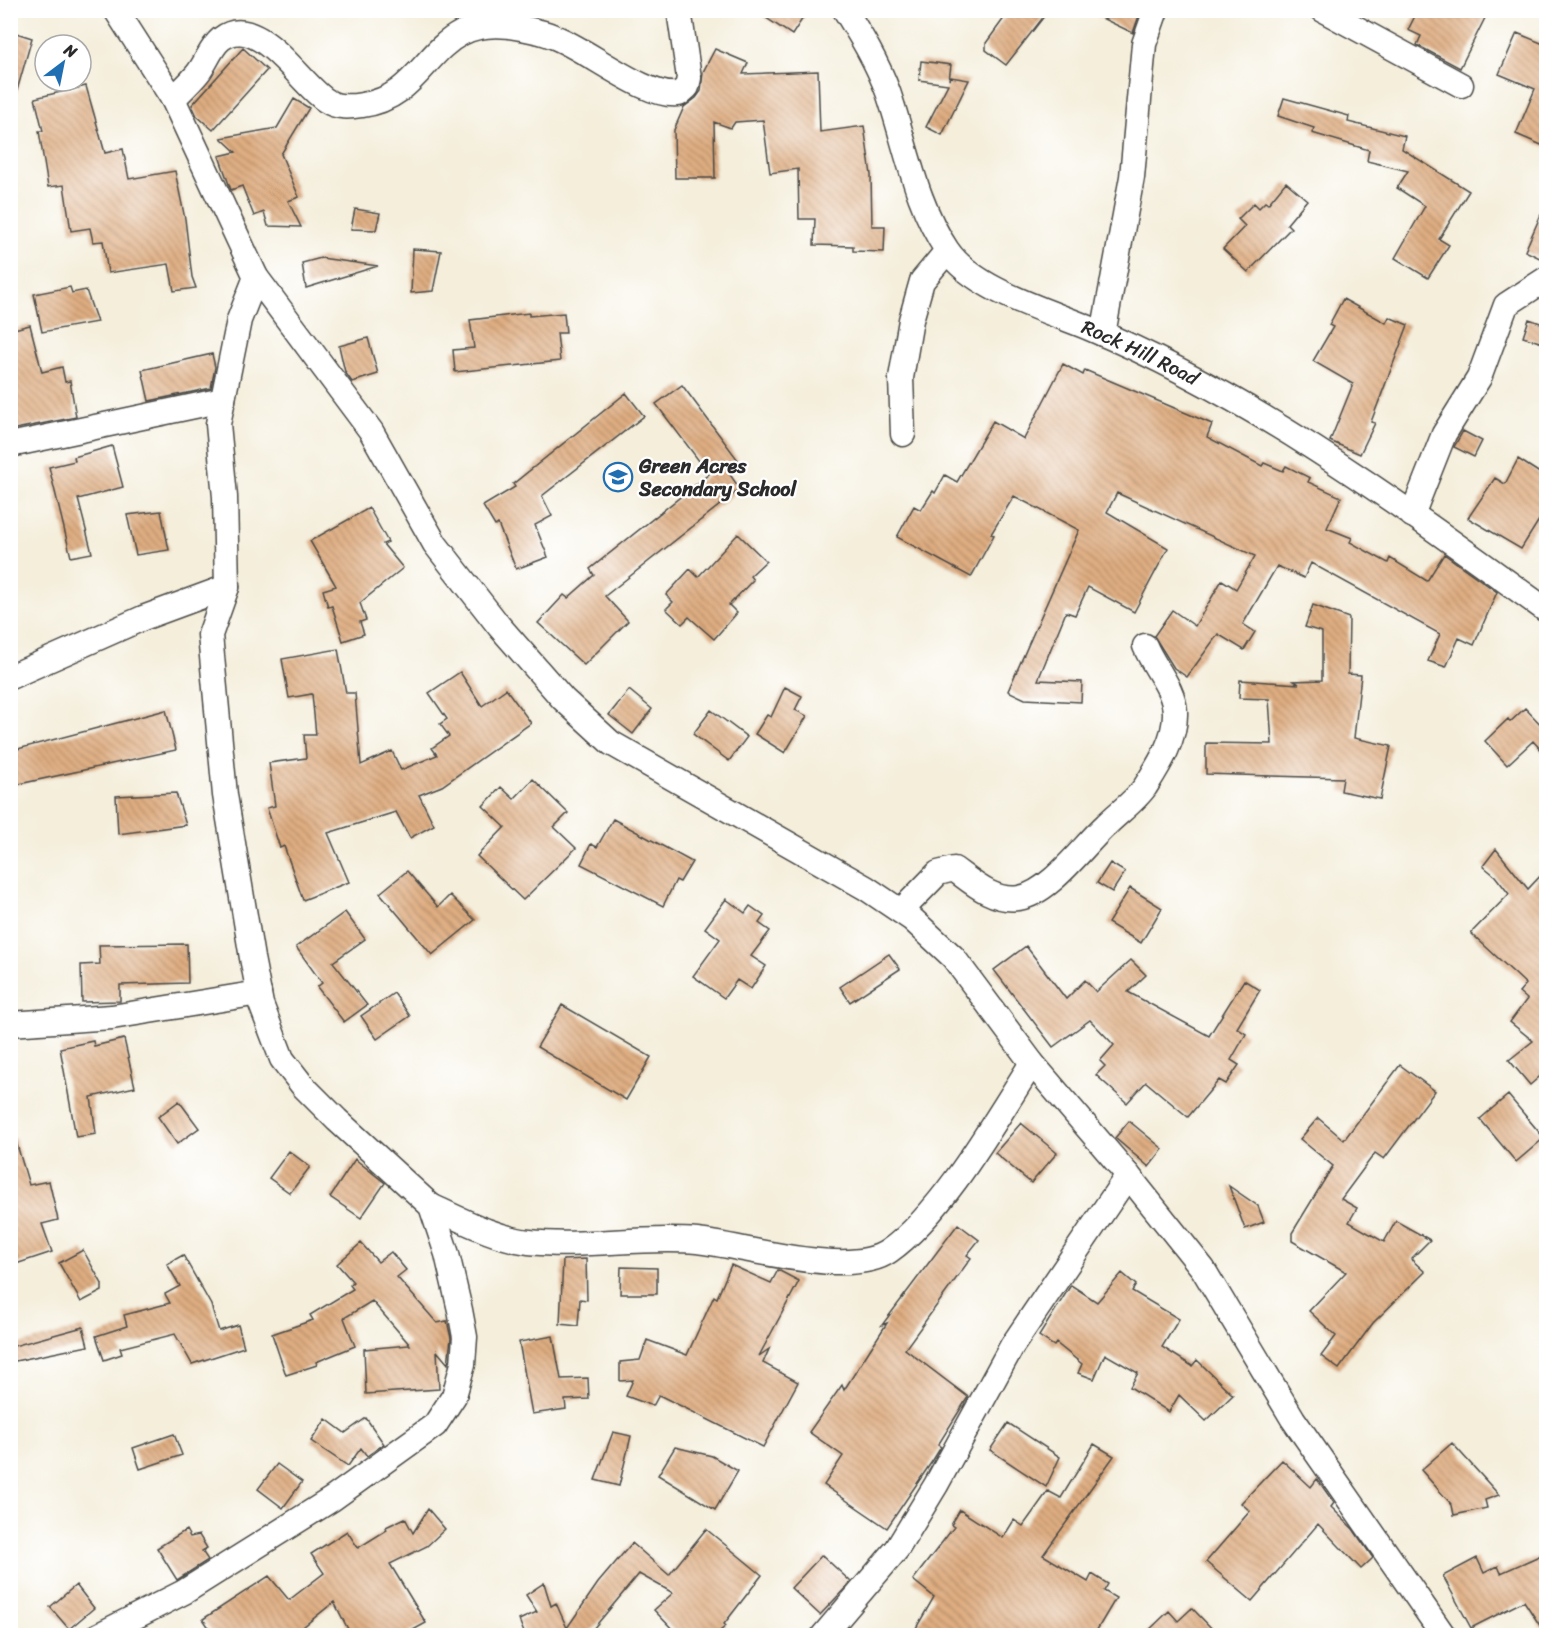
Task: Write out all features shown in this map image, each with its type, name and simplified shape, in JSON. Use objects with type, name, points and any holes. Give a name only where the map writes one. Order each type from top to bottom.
[{"type":"street","points":[[116,10],[173,99],[256,277],[371,431],[435,544],[499,626],[563,699],[611,742],[866,888],[902,911],[953,957],[1032,1063],[1128,1175],[1203,1269],[1293,1419],[1436,1632]]},
{"type":"street","points":[[173,99],[197,74],[220,39],[228,35],[240,34],[267,43],[315,92],[328,102],[339,106],[364,105],[390,96],[409,84],[441,46],[456,34],[489,26],[519,27],[554,36],[657,92],[679,94],[687,87],[689,78],[679,10]]},
{"type":"street","name":"Rock Hill Road","points":[[845,10],[867,45],[888,92],[915,183],[947,251],[977,279],[1103,334],[1190,376],[1279,427],[1412,515],[1546,610]]},
{"type":"street","points":[[1103,334],[1132,177],[1144,44],[1156,10]]},
{"type":"street","points":[[1323,10],[1461,85]]},
{"type":"street","points":[[903,434],[900,378],[911,320],[922,281],[947,251]]},
{"type":"street","points":[[256,277],[239,321],[218,424],[225,497],[227,588],[210,635],[225,795],[259,993],[282,1059],[303,1086],[431,1206],[474,1226],[527,1242],[587,1244],[636,1240],[696,1241],[818,1263],[843,1263],[888,1253],[928,1212],[964,1166],[1032,1063]]},
{"type":"street","points":[[1412,515],[1444,434],[1479,378],[1506,305],[1546,279]]},
{"type":"street","points":[[10,446],[223,400]]},
{"type":"street","points":[[10,677],[143,618],[227,588]]},
{"type":"street","points":[[902,911],[938,873],[954,869],[982,890],[1007,899],[1022,897],[1042,888],[1143,789],[1172,739],[1175,713],[1172,695],[1153,666],[1145,646]]},
{"type":"street","points":[[10,1024],[112,1017],[259,993]]},
{"type":"street","points":[[823,1635],[897,1550],[936,1485],[1012,1346],[1128,1175]]},
{"type":"street","points":[[97,1635],[184,1592],[332,1499],[435,1425],[454,1396],[463,1364],[465,1336],[447,1254],[431,1206]]},
{"type":"building","points":[[754,10],[808,10],[792,35]]},
{"type":"building","points":[[1010,10],[1049,10],[1006,65],[986,50],[986,43]]},
{"type":"building","points":[[1085,10],[1141,10],[1133,33]]},
{"type":"building","points":[[1418,10],[1489,10],[1460,68],[1417,45],[1421,36],[1408,30]]},
{"type":"building","points":[[10,31],[32,38],[16,94],[10,93]]},
{"type":"building","points":[[1517,33],[1546,45],[1546,147],[1516,134],[1535,89],[1499,74]]},
{"type":"building","points":[[243,48],[267,70],[213,130],[197,116],[192,105]]},
{"type":"building","points":[[715,49],[748,63],[743,74],[818,71],[820,132],[864,126],[871,175],[872,226],[885,226],[884,252],[853,251],[853,246],[814,245],[815,219],[799,219],[798,169],[770,173],[763,120],[735,122],[731,128],[714,122],[715,178],[675,178],[674,130],[684,107],[701,91],[703,72]]},
{"type":"building","points":[[921,61],[951,65],[949,80],[951,77],[969,80],[942,135],[926,127],[948,84],[919,80]]},
{"type":"building","points":[[56,93],[88,93],[105,153],[123,149],[129,179],[175,171],[185,219],[192,277],[196,288],[174,291],[169,264],[108,273],[103,241],[93,242],[90,228],[71,231],[64,185],[48,187],[39,131],[43,131],[35,98]]},
{"type":"building","points":[[1284,98],[1349,116],[1348,122],[1405,136],[1402,149],[1469,191],[1439,239],[1449,245],[1428,278],[1395,258],[1425,206],[1397,188],[1408,171],[1367,161],[1369,150],[1312,133],[1314,128],[1278,116]]},
{"type":"building","points":[[294,99],[309,108],[281,154],[299,197],[288,201],[301,227],[268,226],[264,212],[254,216],[242,186],[231,190],[219,156],[236,152],[221,138],[277,128]]},
{"type":"building","points":[[1286,182],[1307,200],[1287,224],[1291,228],[1248,272],[1223,249],[1245,226],[1238,219],[1254,203],[1259,208],[1265,202],[1268,204]]},
{"type":"building","points":[[1546,203],[1546,261],[1525,251]]},
{"type":"building","points":[[355,209],[380,213],[376,230],[351,229]]},
{"type":"building","points":[[413,249],[441,251],[433,291],[411,293]]},
{"type":"building","points":[[321,258],[378,266],[306,288],[302,263]]},
{"type":"building","points":[[70,287],[72,293],[86,290],[97,322],[42,332],[34,294]]},
{"type":"building","points":[[1343,299],[1386,323],[1389,317],[1408,325],[1371,422],[1375,423],[1360,454],[1330,441],[1353,384],[1313,361],[1333,327],[1329,325]]},
{"type":"building","points":[[529,313],[529,316],[564,313],[566,333],[557,333],[560,361],[455,372],[453,350],[474,348],[470,320]]},
{"type":"building","points":[[1529,319],[1546,325],[1546,344],[1523,337]]},
{"type":"building","points":[[30,325],[42,372],[62,367],[65,382],[70,381],[76,417],[10,430],[10,330]]},
{"type":"building","points":[[368,338],[378,374],[352,382],[345,372],[339,346]]},
{"type":"building","points":[[212,354],[215,367],[211,388],[149,401],[142,370]]},
{"type":"building","points":[[1063,364],[1083,375],[1085,370],[1212,424],[1207,437],[1262,466],[1264,463],[1283,471],[1286,466],[1310,478],[1308,482],[1341,497],[1327,528],[1352,538],[1350,542],[1388,563],[1390,558],[1427,581],[1444,554],[1497,592],[1474,645],[1459,638],[1446,667],[1428,661],[1440,634],[1311,563],[1304,578],[1277,566],[1243,624],[1255,632],[1244,650],[1218,634],[1187,677],[1174,668],[1154,636],[1172,610],[1195,626],[1222,580],[1236,589],[1255,556],[1117,493],[1107,512],[1168,548],[1134,612],[1088,587],[1075,615],[1066,612],[1038,680],[1082,682],[1081,702],[1025,699],[1008,691],[1079,530],[1014,496],[991,534],[994,535],[971,577],[897,537],[914,506],[921,510],[933,491],[935,493],[945,475],[957,482],[993,421],[1024,439]]},
{"type":"building","points":[[682,385],[738,460],[726,469],[740,489],[605,596],[628,621],[584,665],[538,623],[564,595],[568,598],[594,575],[590,569],[709,474],[656,404]]},
{"type":"building","points":[[626,393],[644,416],[542,496],[552,516],[535,525],[548,557],[516,569],[498,524],[495,526],[483,506],[515,487],[513,484]]},
{"type":"building","points":[[1463,431],[1482,441],[1474,457],[1454,447]]},
{"type":"building","points":[[112,446],[123,487],[78,499],[92,553],[71,557],[49,467],[75,461],[74,457]]},
{"type":"building","points":[[1518,459],[1546,477],[1546,509],[1521,549],[1468,518],[1495,478],[1505,484]]},
{"type":"building","points":[[369,508],[388,542],[383,544],[403,568],[360,603],[366,620],[360,622],[364,634],[343,641],[332,606],[328,607],[323,590],[336,586],[310,541]]},
{"type":"building","points":[[161,511],[169,550],[136,555],[127,515]]},
{"type":"building","points":[[738,534],[766,561],[750,576],[753,580],[729,605],[737,613],[714,639],[689,617],[682,624],[666,609],[673,602],[666,595],[690,569],[698,577]]},
{"type":"building","points":[[1313,605],[1349,618],[1348,674],[1361,675],[1354,738],[1391,746],[1380,799],[1341,791],[1343,778],[1206,774],[1206,743],[1272,744],[1269,699],[1239,698],[1240,680],[1299,684],[1294,681],[1322,680],[1322,632],[1305,627]]},
{"type":"building","points":[[338,649],[346,693],[355,693],[361,765],[392,751],[401,770],[437,755],[432,748],[449,736],[440,724],[447,719],[429,693],[460,672],[482,706],[506,689],[531,723],[442,786],[419,795],[434,825],[410,838],[396,812],[328,833],[349,882],[303,900],[284,846],[280,848],[267,808],[275,806],[269,763],[306,758],[304,735],[316,735],[312,694],[289,698],[282,659]]},
{"type":"building","points":[[785,687],[802,696],[795,710],[807,716],[785,753],[755,734],[767,715],[771,717]]},
{"type":"building","points":[[629,690],[652,709],[633,734],[609,715]]},
{"type":"building","points":[[1525,708],[1546,730],[1546,755],[1533,741],[1507,765],[1485,741],[1508,719],[1510,722]]},
{"type":"building","points":[[166,710],[176,750],[10,786],[10,751]]},
{"type":"building","points":[[711,710],[747,737],[729,761],[693,734]]},
{"type":"building","points":[[533,779],[568,813],[554,827],[576,848],[523,900],[477,856],[505,827],[483,806],[501,787],[514,799]]},
{"type":"building","points":[[176,793],[186,825],[118,834],[116,796]]},
{"type":"building","points":[[613,819],[692,862],[680,882],[676,880],[663,906],[581,864],[591,844],[597,847]]},
{"type":"building","points":[[1496,849],[1528,889],[1546,870],[1546,1071],[1530,1085],[1509,1060],[1533,1041],[1510,1022],[1527,999],[1519,992],[1526,984],[1471,933],[1509,894],[1495,876],[1483,866]]},
{"type":"building","points":[[1110,863],[1125,872],[1112,892],[1097,883]]},
{"type":"building","points":[[407,871],[438,907],[450,895],[475,920],[432,955],[380,893]]},
{"type":"building","points":[[1130,888],[1162,908],[1141,943],[1108,923]]},
{"type":"building","points":[[726,899],[745,913],[750,906],[764,916],[759,923],[770,931],[751,956],[766,966],[751,989],[737,980],[724,998],[693,976],[720,939],[705,928]]},
{"type":"building","points":[[345,912],[365,939],[333,962],[367,1005],[344,1022],[317,987],[322,983],[296,947]]},
{"type":"building","points":[[187,944],[188,983],[120,985],[120,1001],[82,1002],[81,965],[100,964],[99,945]]},
{"type":"building","points":[[1026,946],[1066,999],[1085,980],[1096,992],[1131,960],[1146,975],[1128,992],[1209,1036],[1244,980],[1260,990],[1237,1028],[1246,1034],[1231,1060],[1239,1065],[1226,1084],[1219,1080],[1188,1117],[1146,1082],[1127,1103],[1096,1075],[1105,1066],[1100,1061],[1114,1045],[1090,1020],[1053,1047],[994,970]]},
{"type":"building","points":[[889,954],[900,969],[850,1002],[840,987]]},
{"type":"building","points":[[394,993],[410,1016],[377,1039],[361,1016]]},
{"type":"building","points":[[562,1005],[651,1057],[626,1100],[537,1047]]},
{"type":"building","points":[[124,1039],[135,1087],[91,1097],[96,1134],[76,1137],[60,1048],[93,1041],[94,1046]]},
{"type":"building","points":[[1400,1065],[1435,1091],[1384,1159],[1375,1153],[1341,1199],[1357,1208],[1349,1222],[1384,1242],[1396,1221],[1430,1240],[1411,1259],[1425,1272],[1373,1323],[1339,1369],[1321,1356],[1336,1336],[1309,1311],[1346,1272],[1292,1241],[1292,1233],[1333,1166],[1300,1139],[1318,1118],[1344,1140]]},
{"type":"building","points":[[1508,1095],[1544,1138],[1516,1162],[1480,1119]]},
{"type":"building","points":[[179,1101],[199,1128],[177,1144],[158,1117]]},
{"type":"building","points":[[1129,1121],[1163,1149],[1149,1167],[1115,1138]]},
{"type":"building","points":[[1021,1123],[1057,1153],[1031,1183],[995,1153]]},
{"type":"building","points":[[15,1138],[29,1185],[49,1181],[58,1220],[42,1224],[52,1252],[10,1266],[10,1139]]},
{"type":"building","points":[[289,1151],[310,1167],[290,1193],[269,1178]]},
{"type":"building","points":[[355,1159],[385,1183],[361,1218],[330,1197]]},
{"type":"building","points":[[1229,1186],[1258,1206],[1264,1222],[1245,1229]]},
{"type":"building","points":[[958,1224],[979,1240],[967,1255],[971,1258],[905,1349],[968,1397],[938,1445],[941,1447],[933,1460],[887,1528],[824,1485],[843,1456],[809,1432],[842,1385],[844,1390],[887,1323],[882,1325]]},
{"type":"building","points":[[361,1243],[378,1262],[391,1252],[406,1270],[397,1277],[437,1323],[447,1321],[451,1338],[448,1364],[437,1351],[439,1389],[366,1394],[364,1349],[410,1345],[372,1301],[344,1318],[355,1346],[316,1362],[317,1365],[286,1375],[272,1334],[313,1320],[310,1315],[353,1289],[350,1285],[353,1282],[337,1264]]},
{"type":"building","points":[[83,1250],[102,1284],[102,1291],[81,1302],[59,1263]]},
{"type":"building","points":[[183,1255],[211,1305],[219,1331],[238,1325],[244,1347],[192,1364],[175,1334],[120,1348],[122,1354],[104,1360],[96,1336],[127,1326],[124,1315],[170,1303],[165,1294],[180,1286],[167,1264]]},
{"type":"building","points":[[586,1259],[587,1300],[580,1299],[578,1326],[560,1324],[563,1260]]},
{"type":"building","points":[[731,1265],[771,1283],[778,1270],[799,1281],[759,1356],[769,1349],[763,1363],[798,1382],[763,1447],[659,1395],[653,1406],[626,1396],[633,1380],[620,1381],[620,1362],[640,1360],[647,1340],[687,1355],[714,1296],[717,1298]]},
{"type":"building","points":[[621,1267],[657,1268],[657,1294],[620,1294]]},
{"type":"building","points":[[1122,1273],[1136,1285],[1132,1291],[1179,1319],[1162,1347],[1192,1366],[1197,1360],[1233,1395],[1206,1421],[1179,1395],[1169,1412],[1130,1387],[1138,1373],[1105,1354],[1094,1379],[1078,1373],[1082,1364],[1056,1343],[1054,1346],[1039,1336],[1071,1285],[1097,1302]]},
{"type":"building","points":[[83,1327],[88,1346],[10,1362],[10,1347]]},
{"type":"building","points":[[553,1336],[561,1379],[588,1378],[589,1399],[565,1400],[566,1409],[532,1414],[519,1342]]},
{"type":"building","points":[[366,1418],[384,1444],[367,1456],[361,1448],[348,1466],[311,1441],[326,1419],[345,1433]]},
{"type":"building","points":[[1008,1423],[1060,1457],[1046,1487],[990,1450]]},
{"type":"building","points":[[613,1432],[631,1436],[619,1486],[595,1480]]},
{"type":"building","points":[[174,1434],[182,1455],[140,1469],[133,1448]]},
{"type":"building","points":[[1452,1443],[1499,1495],[1485,1500],[1487,1508],[1454,1515],[1452,1505],[1421,1470]]},
{"type":"building","points":[[1094,1444],[1114,1456],[1043,1555],[1088,1582],[1092,1574],[1108,1584],[1104,1591],[1116,1598],[1094,1635],[912,1635],[934,1597],[913,1580],[954,1527],[951,1525],[960,1510],[1003,1538],[1014,1520],[1023,1526],[1048,1491],[1061,1498]]},
{"type":"building","points":[[675,1447],[712,1456],[738,1471],[715,1510],[658,1475]]},
{"type":"building","points":[[1282,1460],[1311,1487],[1317,1479],[1334,1503],[1331,1507],[1353,1529],[1373,1558],[1361,1569],[1318,1524],[1252,1601],[1206,1562],[1250,1511],[1241,1503]]},
{"type":"building","points":[[277,1464],[302,1482],[283,1508],[258,1489]]},
{"type":"building","points":[[428,1509],[445,1529],[427,1546],[390,1564],[426,1623],[404,1635],[351,1635],[334,1602],[293,1635],[214,1635],[203,1619],[269,1576],[289,1600],[324,1573],[311,1554],[347,1531],[358,1548],[387,1530],[386,1527],[405,1518],[413,1533]]},
{"type":"building","points":[[706,1529],[762,1575],[724,1624],[726,1626],[715,1635],[678,1635],[654,1610],[673,1593],[639,1574],[588,1635],[525,1635],[519,1620],[537,1612],[526,1595],[544,1583],[551,1606],[556,1603],[567,1628],[598,1583],[632,1543],[669,1575]]},
{"type":"building","points":[[186,1530],[190,1537],[199,1535],[207,1548],[202,1551],[208,1560],[177,1580],[157,1548]]},
{"type":"building","points":[[1546,1553],[1546,1635],[1524,1601],[1471,1628],[1443,1576],[1477,1558],[1484,1573],[1498,1566],[1501,1573]]},
{"type":"building","points":[[822,1555],[851,1582],[820,1615],[791,1588]]},
{"type":"building","points":[[76,1585],[94,1608],[69,1629],[50,1607]]},
{"type":"building","points":[[1192,1608],[1218,1635],[1144,1635],[1169,1611],[1178,1621]]},
{"type":"place","name":"Green Acres Secondary School","points":[[618,477]]}]
